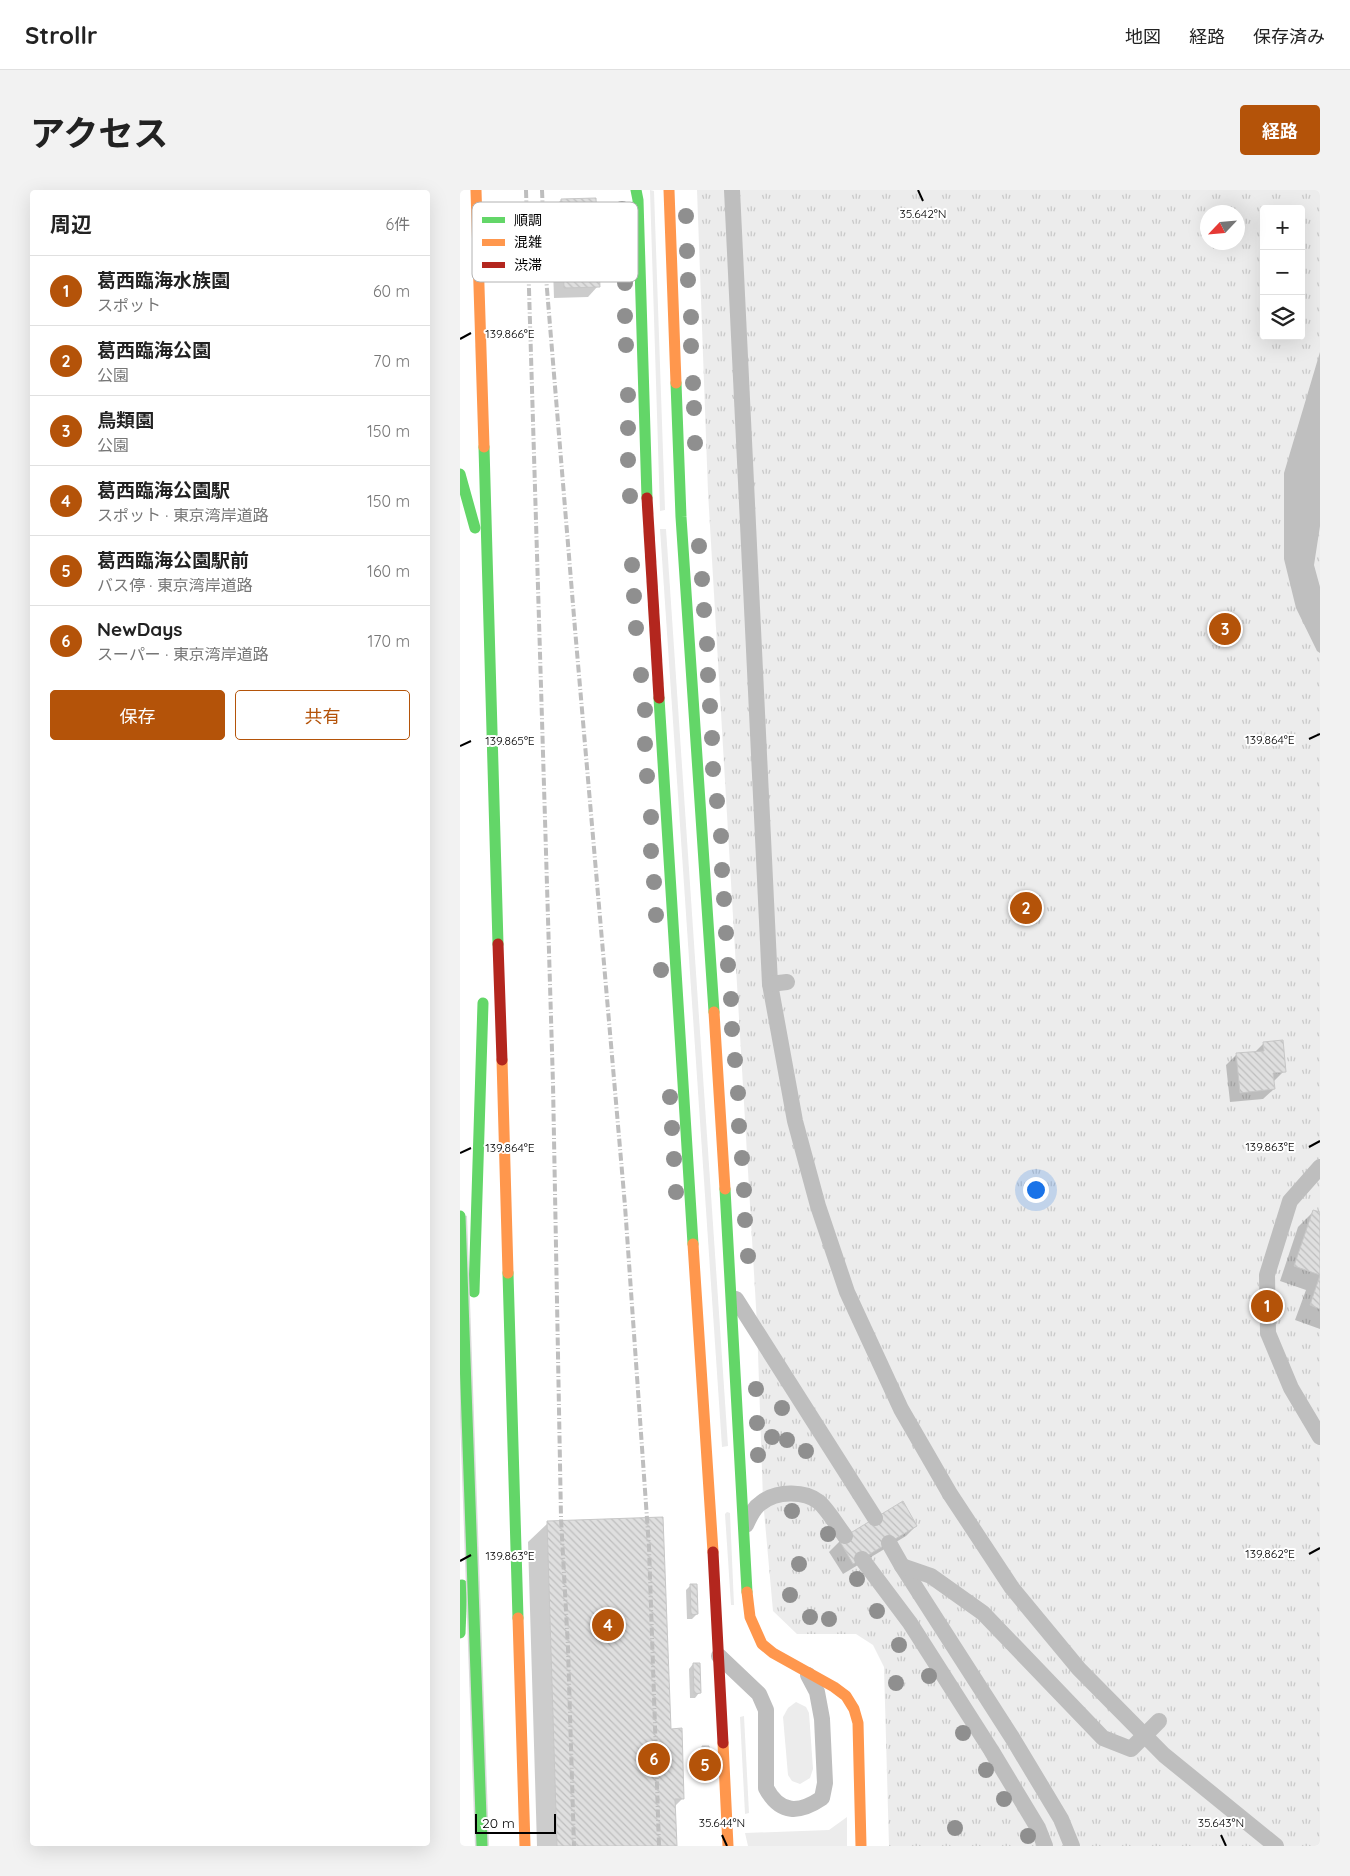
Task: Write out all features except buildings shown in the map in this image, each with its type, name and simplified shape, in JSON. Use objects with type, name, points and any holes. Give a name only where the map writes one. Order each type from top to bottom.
[{"type":"main road","points":[[636,190],[638,200],[649,526],[719,1656],[728,1846]]},
{"type":"main road","points":[[669,190],[681,518],[732,1293],[750,1617],[762,1644],[840,1691],[846,1696],[854,1709],[858,1723],[861,1846]]},
{"type":"main road","points":[[478,282],[525,1846]]},
{"type":"main road","points":[[460,474],[486,562]]},
{"type":"main road","points":[[486,918],[492,719]]},
{"type":"main road","points":[[460,1633],[484,988]]},
{"type":"main road","points":[[460,1216],[482,1846]]},
{"type":"lane","points":[[732,190],[761,667],[770,984],[795,1122],[818,1206],[847,1292],[901,1409],[950,1494],[1012,1588],[1079,1669],[1164,1755],[1276,1846]]},
{"type":"lane","points":[[770,984],[787,982]]},
{"type":"lane","points":[[1320,1167],[1290,1201],[1266,1275],[1268,1333],[1291,1388],[1320,1437]]},
{"type":"lane","points":[[732,1293],[875,1518]]},
{"type":"lane","points":[[745,1528],[752,1512],[761,1502],[782,1493],[802,1495],[819,1502],[845,1536]]},
{"type":"lane","points":[[889,1543],[1013,1739],[1060,1819],[1072,1846]]},
{"type":"lane","points":[[862,1559],[910,1623],[981,1734],[1038,1828],[1045,1846]]},
{"type":"lane","points":[[902,1566],[930,1576],[983,1613],[1103,1738],[1131,1749],[1159,1721]]},
{"type":"lane","points":[[719,1656],[759,1694],[766,1710],[766,1788],[772,1799],[780,1806],[794,1810],[810,1806],[822,1798],[825,1783],[822,1719],[817,1692],[806,1671]]},
{"type":"green space","points":[[650,190],[654,191],[665,510],[660,511]]},
{"type":"green space","points":[[697,190],[1320,190],[1320,1846],[889,1846],[884,1667],[873,1645],[856,1634],[797,1634],[773,1611],[763,1500],[757,1324],[708,492]]},
{"type":"green space","points":[[660,529],[666,529],[728,1446],[722,1447]]},
{"type":"green space","points":[[727,1512],[730,1513],[734,1605],[731,1605],[725,1514]]},
{"type":"green space","points":[[796,1702],[806,1707],[809,1713],[813,1769],[810,1778],[800,1784],[792,1781],[788,1775],[783,1717],[788,1708]]},
{"type":"green space","points":[[744,1716],[749,1813],[745,1814],[740,1717]]},
{"type":"green space","points":[[847,1817],[847,1846],[748,1846],[745,1833],[829,1830]]},
{"type":"shaded area","points":[[1320,352],[1320,526],[1314,565],[1320,587],[1320,653],[1317,651],[1296,608],[1284,559],[1284,473]]},
{"type":"railway","points":[[526,190],[526,202]]},
{"type":"railway","points":[[542,190],[542,202]]},
{"type":"railway","points":[[529,282],[553,1084],[561,1518],[568,1648],[574,1846]]},
{"type":"railway","points":[[546,282],[625,1206],[649,1547],[659,1846]]},
{"type":"traffic: fast","points":[[636,190],[638,200],[647,498]]},
{"type":"traffic: fast","points":[[676,383],[681,517],[714,1012]]},
{"type":"traffic: fast","points":[[484,447],[498,944]]},
{"type":"traffic: fast","points":[[460,474],[475,528]]},
{"type":"traffic: fast","points":[[659,698],[693,1244]]},
{"type":"traffic: fast","points":[[474,1292],[483,1003]]},
{"type":"traffic: fast","points":[[725,1189],[747,1592]]},
{"type":"traffic: fast","points":[[460,1216],[482,1846]]},
{"type":"traffic: fast","points":[[508,1273],[518,1618]]},
{"type":"traffic: fast","points":[[460,1633],[462,1585]]},
{"type":"traffic: slow","points":[[476,190],[476,202]]},
{"type":"traffic: slow","points":[[669,190],[676,383]]},
{"type":"traffic: slow","points":[[479,282],[484,447]]},
{"type":"traffic: slow","points":[[714,1012],[725,1189]]},
{"type":"traffic: slow","points":[[502,1060],[508,1273]]},
{"type":"traffic: slow","points":[[693,1244],[713,1552]]},
{"type":"traffic: slow","points":[[747,1592],[750,1617],[762,1644],[773,1653],[834,1687],[846,1696],[854,1709],[858,1723],[861,1846]]},
{"type":"traffic: slow","points":[[518,1618],[525,1846]]},
{"type":"traffic: slow","points":[[723,1743],[728,1846]]},
{"type":"traffic: jam","points":[[647,498],[659,698]]},
{"type":"traffic: jam","points":[[498,944],[502,1060]]},
{"type":"traffic: jam","points":[[713,1552],[723,1743]]},
{"type":"place","name":"鳥類園","points":[[1225,629]]},
{"type":"place","name":"葛西臨海公園","points":[[1026,908]]},
{"type":"place","name":"葛西臨海水族園","points":[[1267,1306]]},
{"type":"place","name":"葛西臨海公園駅","points":[[608,1625]]},
{"type":"place","name":"NewDays","points":[[654,1759]]},
{"type":"place","name":"葛西臨海公園駅前","points":[[705,1765]]}]
